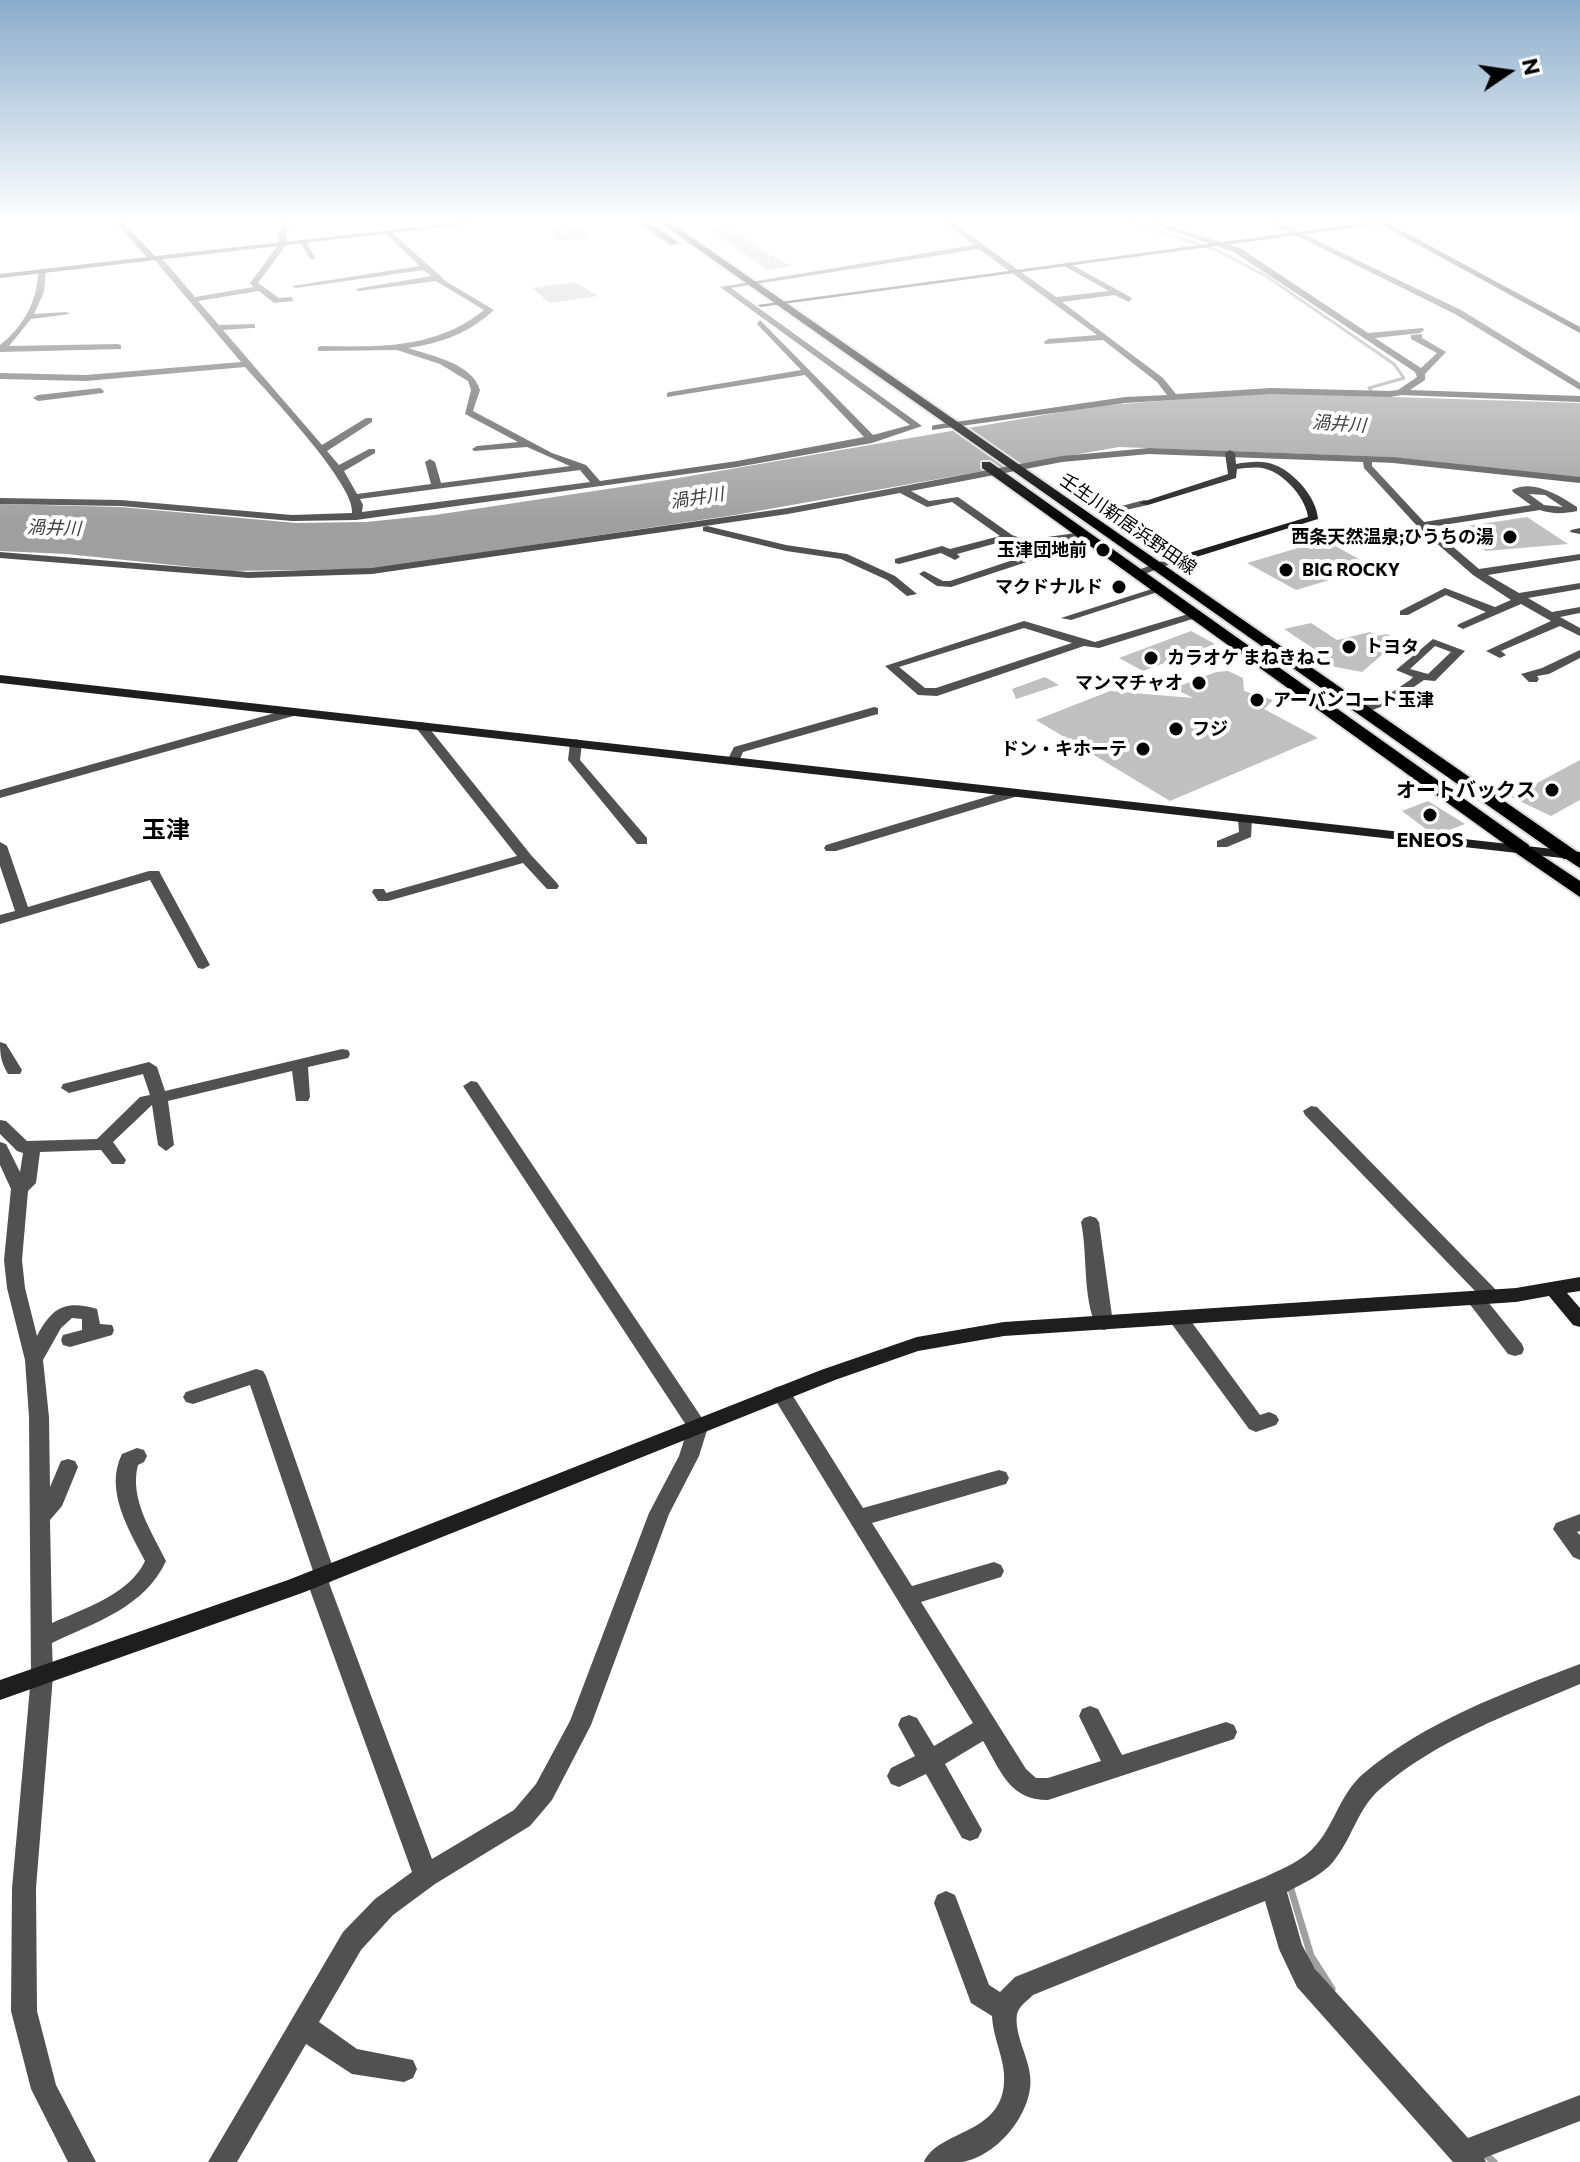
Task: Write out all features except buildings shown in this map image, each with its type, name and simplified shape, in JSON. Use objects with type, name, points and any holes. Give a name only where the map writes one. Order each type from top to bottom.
[{"type":"highway","points":[[1523,849],[1580,891]]},
{"type":"main road","name":"壬生川新居浜野田線","points":[[788,324],[960,446]]},
{"type":"main road","name":"壬生川新居浜野田線","points":[[807,324],[1577,858]]},
{"type":"main road","name":"壬生川新居浜野田線","points":[[971,454],[1523,849]]},
{"type":"street","points":[[0,349],[14,338],[22,324]]},
{"type":"street","points":[[213,324],[338,470],[358,505],[356,517]]},
{"type":"street","points":[[321,349],[399,347],[473,324]]},
{"type":"street","points":[[762,324],[872,440]]},
{"type":"street","points":[[0,501],[121,503],[265,517],[356,517],[392,509],[598,485],[872,440],[917,426],[774,324]]},
{"type":"street","points":[[1087,324],[1160,380],[1174,398]]},
{"type":"street","points":[[1350,324],[1421,373]]},
{"type":"street","points":[[1478,324],[1580,387]]},
{"type":"street","points":[[217,328],[252,326]]},
{"type":"street","points":[[1368,336],[1419,333],[1414,337],[1442,352],[1421,373],[1422,378],[1401,392]]},
{"type":"street","points":[[1048,342],[1105,337]]},
{"type":"street","points":[[0,349],[21,353],[52,348],[118,347]]},
{"type":"street","points":[[399,347],[457,368],[473,382],[475,389],[468,412],[527,444],[583,467],[598,485]]},
{"type":"street","points":[[43,364],[52,348]]},
{"type":"street","points":[[96,361],[102,348]]},
{"type":"street","points":[[0,376],[86,378],[248,364]]},
{"type":"street","points":[[670,395],[807,372]]},
{"type":"street","points":[[10,388],[14,376]]},
{"type":"street","points":[[86,378],[100,391]]},
{"type":"street","points":[[38,398],[100,391]]},
{"type":"street","points":[[88,408],[100,391]]},
{"type":"street","points":[[936,429],[1076,405],[1263,391],[1401,392],[1580,399]]},
{"type":"street","points":[[321,450],[369,420]]},
{"type":"street","points":[[477,449],[527,444]]},
{"type":"street","points":[[338,470],[372,451]]},
{"type":"street","points":[[0,555],[198,572],[335,574],[427,566],[673,530],[1014,468],[1117,453],[1230,453],[1368,459],[1470,465],[1580,480]]},
{"type":"street","points":[[1173,561],[1104,515],[1108,510],[1144,503],[1233,476],[1230,453]]},
{"type":"street","points":[[1368,459],[1367,466],[1422,525],[1477,573],[1580,633]]},
{"type":"street","points":[[430,462],[437,487]]},
{"type":"street","points":[[354,497],[583,467]]},
{"type":"street","points":[[1137,574],[1313,519],[1315,511],[1310,501],[1274,468],[1231,467]]},
{"type":"street","points":[[903,490],[927,504],[954,499],[1008,537],[1025,543],[1089,539]]},
{"type":"street","points":[[1422,525],[1540,507]]},
{"type":"street","points":[[673,530],[707,529],[786,548],[837,555],[907,590],[928,576],[951,584],[1089,539]]},
{"type":"street","points":[[898,561],[942,549],[952,555],[1008,537]]},
{"type":"street","points":[[0,563],[44,557]]},
{"type":"street","points":[[1477,573],[1580,557]]},
{"type":"street","points":[[1463,626],[1517,598],[1580,586]]},
{"type":"street","points":[[1067,618],[1159,590]]},
{"type":"street","points":[[1404,613],[1445,591],[1494,611]]},
{"type":"street","points":[[1500,655],[1492,651],[1553,619],[1580,610]]},
{"type":"street","points":[[1082,643],[937,692],[922,692],[891,666],[1024,624],[1095,646],[1195,615]]},
{"type":"street","points":[[1533,679],[1527,674],[1545,671],[1580,653]]},
{"type":"street","points":[[1360,710],[1381,705],[1421,676]]},
{"type":"street","points":[[0,679],[1523,849],[1577,858]]},
{"type":"street","points":[[733,761],[738,750],[874,711]]},
{"type":"street","points":[[0,794],[293,712]]},
{"type":"street","points":[[421,726],[552,886]]},
{"type":"street","points":[[576,743],[574,760],[642,841]]},
{"type":"street","points":[[831,848],[1013,793]]},
{"type":"street","points":[[1222,844],[1246,834],[1245,819]]},
{"type":"street","points":[[0,846],[23,912]]},
{"type":"street","points":[[379,892],[383,898],[526,858]]},
{"type":"street","points":[[0,920],[154,874],[203,965]]},
{"type":"street","points":[[0,1047],[14,1070]]},
{"type":"street","points":[[0,1125],[18,1145],[105,1143],[140,1104],[342,1054]]},
{"type":"street","points":[[69,1088],[147,1063],[159,1098],[166,1145]]},
{"type":"street","points":[[300,1064],[302,1097]]},
{"type":"street","points":[[471,1086],[698,1427]]},
{"type":"street","points":[[1311,1111],[1483,1297],[1515,1349]]},
{"type":"street","points":[[105,1143],[118,1160]]},
{"type":"street","points":[[20,1189],[27,1183],[32,1147]]},
{"type":"street","points":[[0,1148],[20,1189],[13,1260],[16,1288],[34,1360],[41,1517],[42,1638],[34,1679],[24,1888],[24,2011],[30,2046],[44,2089],[82,2162]]},
{"type":"street","points":[[1090,1222],[1098,1261],[1096,1289],[1104,1323]]},
{"type":"street","points":[[0,1690],[321,1577],[781,1393],[917,1344],[1004,1329],[1483,1297],[1554,1290],[1580,1284]]},
{"type":"street","points":[[1554,1290],[1580,1320]]},
{"type":"street","points":[[34,1360],[55,1317],[83,1311],[91,1314],[98,1332],[70,1340]]},
{"type":"street","points":[[1178,1318],[1256,1424],[1269,1420]]},
{"type":"street","points":[[193,1397],[256,1376],[321,1577],[426,1876]]},
{"type":"street","points":[[781,1393],[1018,1777],[1031,1789],[1048,1789],[1226,1732]]},
{"type":"street","points":[[222,2162],[352,1941],[384,1907],[426,1876],[522,1818],[564,1760],[659,1513],[689,1456],[698,1427]]},
{"type":"street","points":[[42,1638],[115,1602],[154,1573],[156,1561],[141,1533],[124,1471],[129,1460],[137,1456]]},
{"type":"street","points":[[41,1517],[55,1500],[68,1467]]},
{"type":"street","points":[[859,1518],[999,1478]]},
{"type":"street","points":[[1580,1522],[1563,1529],[1580,1551]]},
{"type":"street","points":[[907,1597],[994,1571]]},
{"type":"street","points":[[938,2162],[996,2128],[1016,2102],[1020,2087],[1018,2073],[1003,2023],[1003,2009],[1009,1997],[1024,1986],[1273,1886],[1317,1861],[1327,1851],[1353,1801],[1371,1782],[1437,1736],[1482,1712],[1580,1674]]},
{"type":"street","points":[[1090,1716],[1116,1767]]},
{"type":"street","points":[[909,1725],[970,1830]]},
{"type":"street","points":[[899,1776],[987,1727]]},
{"type":"street","points":[[1273,1886],[1291,1949],[1306,1978],[1469,2159],[1544,2119],[1580,2108]]},
{"type":"street","points":[[946,1903],[980,1994],[1003,2009]]},
{"type":"street","points":[[302,2025],[352,2061],[404,2069]]},
{"type":"water","name":"渦井川","points":[[1265,393],[1580,403],[1580,478],[1390,457],[1119,447],[735,515],[371,569],[230,571],[67,554],[0,551],[0,504],[121,507],[296,523],[366,522],[435,515],[667,480],[1096,406]]},
{"type":"waterway","points":[[1336,324],[1394,364],[1404,378],[1369,388],[1375,398]]},
{"type":"waterway","points":[[1290,1886],[1311,1956],[1332,1989]]},
{"type":"waterway","points":[[1482,2152],[1494,2162]]},
{"type":"place","name":"西条天然温泉;ひうちの湯","points":[[1510,537]]},
{"type":"place","name":"玉津団地前","points":[[1103,550]]},
{"type":"place","name":"BIG ROCKY","points":[[1286,570]]},
{"type":"place","name":"マクドナルド","points":[[1119,587]]},
{"type":"place","name":"トヨタ","points":[[1349,647]]},
{"type":"place","name":"カラオケ まねきねこ","points":[[1151,658]]},
{"type":"place","name":"マンマチャオ","points":[[1199,683]]},
{"type":"place","name":"アーバンコート玉津","points":[[1257,700]]},
{"type":"place","name":"フジ","points":[[1176,729]]},
{"type":"place","name":"ドン・キホーテ","points":[[1143,749]]},
{"type":"place","name":"オートバックス","points":[[1552,790]]},
{"type":"place","name":"ENEOS","points":[[1430,815]]},
{"type":"district","name":"玉津","points":[[166,830]]}]
